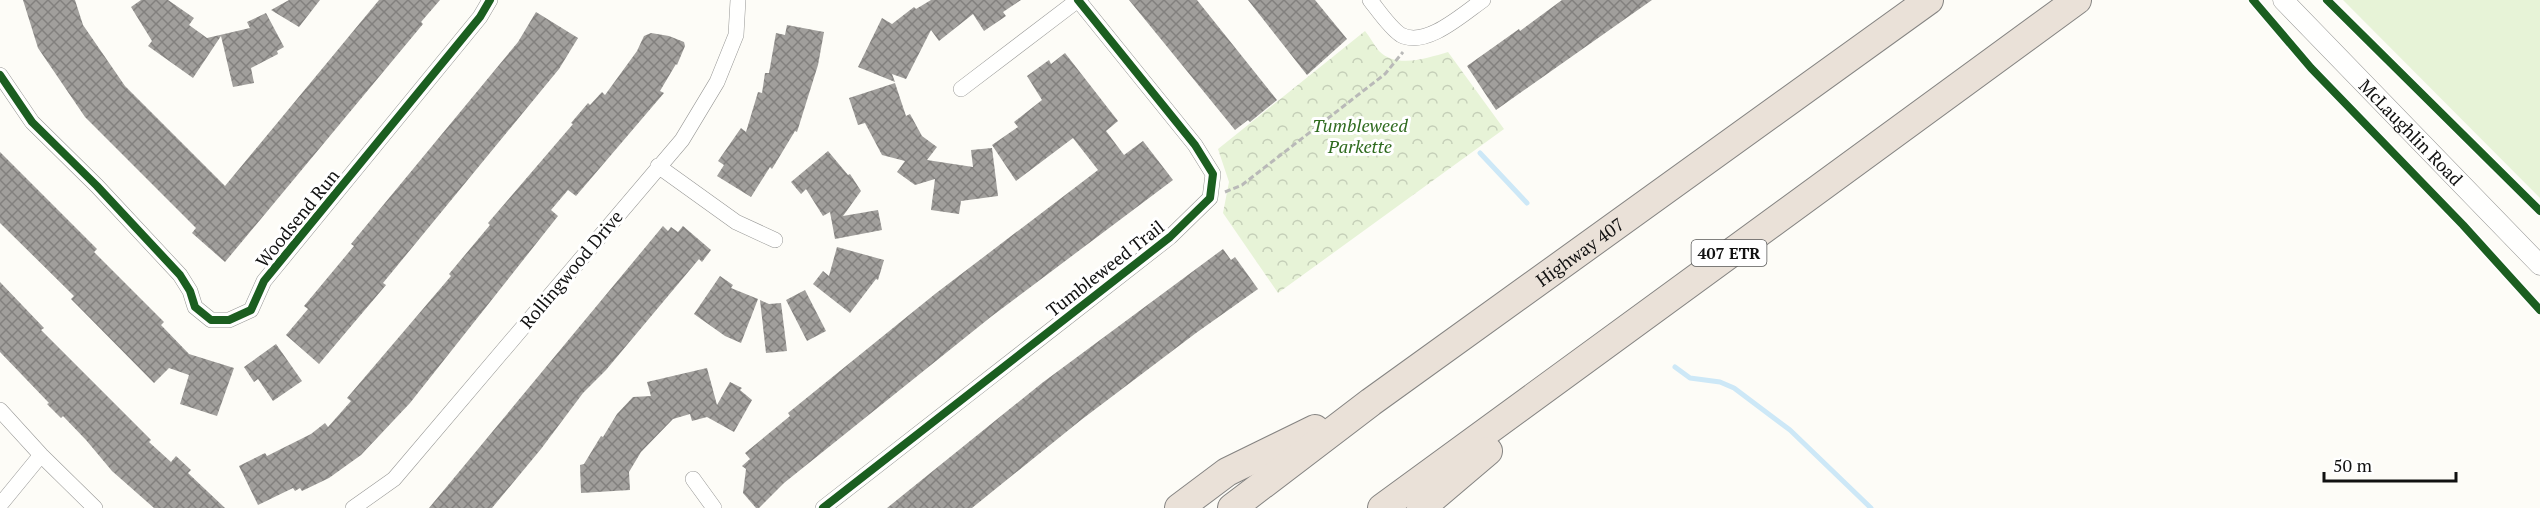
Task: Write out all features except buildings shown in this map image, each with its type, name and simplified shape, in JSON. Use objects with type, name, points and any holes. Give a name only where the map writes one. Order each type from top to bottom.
[{"type":"highway","name":"Highway 407","points":[[1233,508],[1371,402],[1929,0]]},
{"type":"highway","name":"407 ETR","points":[[1382,508],[2076,0]]},
{"type":"highway","points":[[1421,508],[1498,442],[1547,386]]},
{"type":"highway","points":[[1179,508],[1227,472],[1371,402]]},
{"type":"street","name":"Woodsend Run","points":[[0,75],[32,122],[97,186],[180,275],[190,291],[195,307],[211,320],[230,321],[251,310],[264,281],[480,17],[490,0]]},
{"type":"street","name":"Rollingwood Drive","points":[[362,506],[401,471],[682,140],[717,82],[736,35],[738,0]]},
{"type":"street","points":[[961,89],[1078,0],[1195,145],[1213,174],[1210,198]]},
{"type":"street","points":[[1370,0],[1400,34],[1416,40],[1432,35],[1483,0]]},
{"type":"street","name":"McLaughlin Road","points":[[2283,0],[2540,265]]},
{"type":"street","points":[[658,166],[736,222],[775,240]]},
{"type":"street","name":"Tumbleweed Trail","points":[[823,508],[1170,237],[1210,198]]},
{"type":"street","points":[[0,410],[40,455],[95,508]]},
{"type":"street","points":[[0,506],[40,455]]},
{"type":"street","points":[[693,479],[714,508]]},
{"type":"path","points":[[1210,198],[1242,185],[1385,74],[1416,40]]},
{"type":"green space","points":[[2343,0],[2540,0],[2540,198]]},
{"type":"green space","name":"Tumbleweed Parkette","points":[[1365,31],[1379,51],[1394,60],[1412,60],[1448,52],[1504,129],[1278,293],[1223,213],[1229,182],[1218,149]]},
{"type":"waterway","points":[[1480,153],[1527,203]]},
{"type":"waterway","points":[[1675,367],[1690,378],[1720,382],[1734,388],[1790,430],[1871,508]]},
{"type":"cycle path","points":[[0,75],[32,122],[97,186],[180,275],[190,291],[195,307],[211,320],[229,320],[251,310],[264,281],[480,17],[490,0]]},
{"type":"cycle path","points":[[823,508],[1170,237],[1210,198],[1213,174],[1195,145],[1078,0]]},
{"type":"cycle path","points":[[2253,0],[2311,68],[2463,225],[2540,310]]},
{"type":"cycle path","points":[[2327,0],[2540,211]]}]
